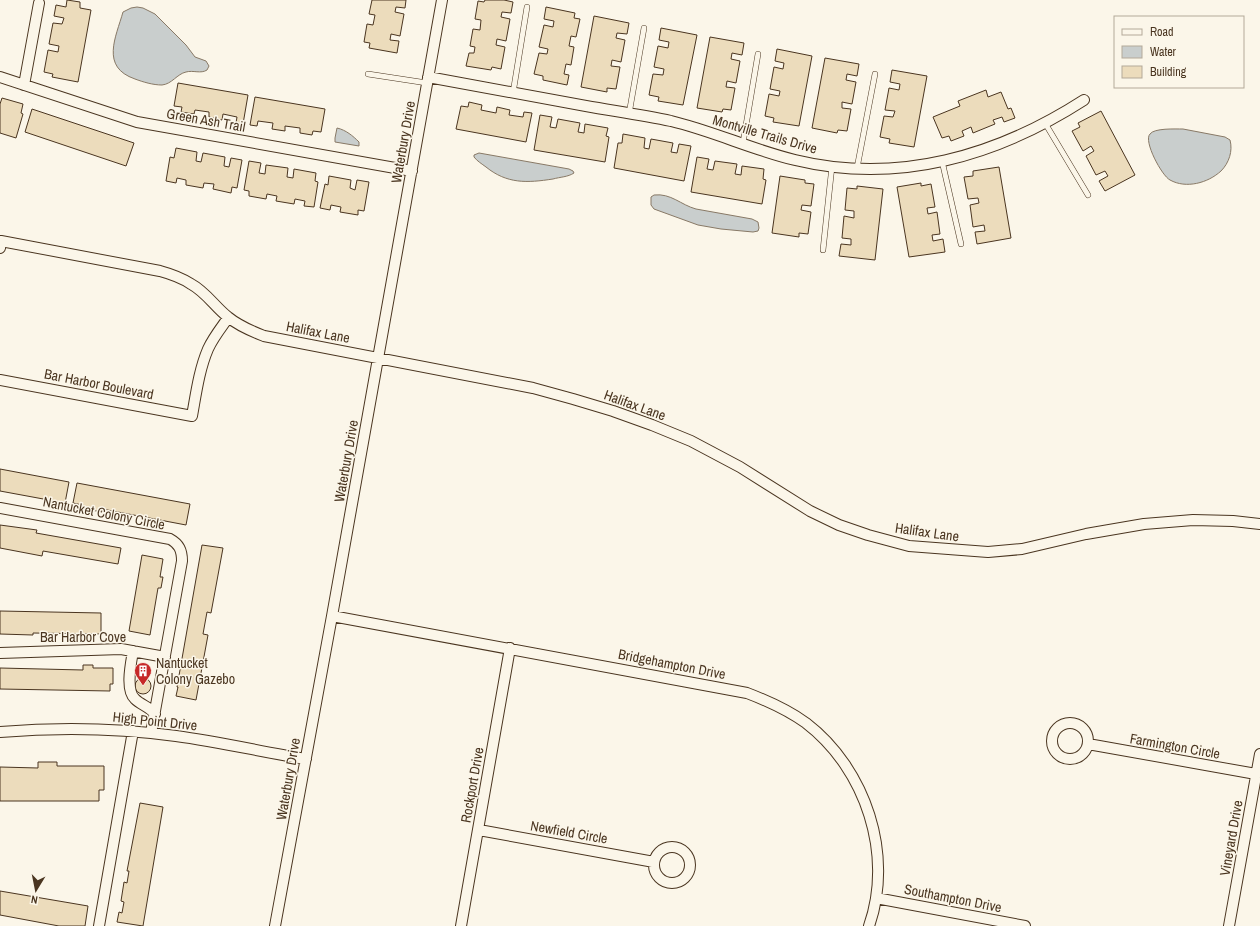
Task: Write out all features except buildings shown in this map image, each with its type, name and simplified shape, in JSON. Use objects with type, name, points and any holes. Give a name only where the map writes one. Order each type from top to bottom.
[{"type":"street","name":"Waterbury Drive","points":[[275,926],[442,0]]},
{"type":"street","points":[[24,85],[39,3]]},
{"type":"street","name":"Green Ash Trail","points":[[0,78],[137,122],[412,171]]},
{"type":"street","name":"Montville Trails Drive","points":[[428,80],[513,93],[670,121],[796,160],[832,166],[857,168],[899,167],[942,161],[976,153],[996,146],[1045,123],[1084,100]]},
{"type":"street","name":"Halifax Lane","points":[[1,244],[160,271],[176,276],[192,284],[228,318],[251,331],[264,336],[533,388],[574,398],[639,420],[691,441],[740,467],[810,511],[839,525],[868,535],[909,546],[988,552],[1022,549],[1086,534],[1144,524],[1194,520],[1260,524]]},
{"type":"street","name":"Bar Harbor Boulevard","points":[[0,380],[192,416],[202,364],[216,333],[228,318]]},
{"type":"street","name":"Nantucket Colony Circle","points":[[0,508],[170,539],[180,548],[182,561],[152,733]]},
{"type":"street","name":"Bridgehampton Drive","points":[[332,616],[747,693],[768,701],[795,715],[824,739],[839,756],[850,772],[862,795],[870,816],[876,839],[878,861],[876,898],[869,926]]},
{"type":"street","name":"Rockport Drive","points":[[461,926],[510,648]]},
{"type":"street","name":"Bar Harbor Cove","points":[[0,653],[117,649],[165,657]]},
{"type":"street","points":[[133,651],[129,683],[130,692],[133,698],[153,711],[155,714]]},
{"type":"street","name":"High Point Drive","points":[[0,732],[69,729],[152,733],[202,740],[306,759]]},
{"type":"street","points":[[99,926],[132,732]]},
{"type":"street","name":"Farmington Circle","points":[[1088,744],[1256,774]]},
{"type":"street","name":"Vineyard Drive","points":[[1230,926],[1260,754]]},
{"type":"street","name":"Newfield Circle","points":[[479,830],[654,862]]},
{"type":"street","name":"Southampton Drive","points":[[876,898],[1025,926]]},
{"type":"lane","points":[[513,93],[527,7]]},
{"type":"lane","points":[[629,114],[644,28]]},
{"type":"lane","points":[[743,143],[758,54]]},
{"type":"lane","points":[[368,74],[428,80]]},
{"type":"lane","points":[[857,168],[874,74]]},
{"type":"lane","points":[[1045,123],[1088,196]]},
{"type":"lane","points":[[942,161],[961,244]]},
{"type":"lane","points":[[823,250],[832,166]]},
{"type":"water","points":[[137,7],[143,8],[155,14],[186,45],[195,57],[206,61],[209,66],[207,70],[202,72],[191,71],[183,73],[169,83],[162,85],[145,82],[124,74],[117,67],[114,59],[114,41],[123,12]]},
{"type":"water","points":[[337,128],[352,135],[359,142],[359,146],[335,142]]},
{"type":"water","points":[[1165,129],[1183,129],[1225,137],[1230,140],[1230,157],[1221,171],[1210,179],[1190,184],[1176,183],[1170,180],[1158,166],[1149,144],[1150,134],[1152,132]]},
{"type":"water","points":[[479,153],[569,169],[574,173],[553,179],[518,181],[502,177],[494,173],[474,157],[474,155]]},
{"type":"water","points":[[654,195],[671,197],[696,209],[752,219],[758,222],[759,228],[758,231],[753,232],[698,225],[654,209],[651,205],[651,197]]},
{"type":"place","name":"Nantucket Colony Gazebo","points":[[143,686]]}]
